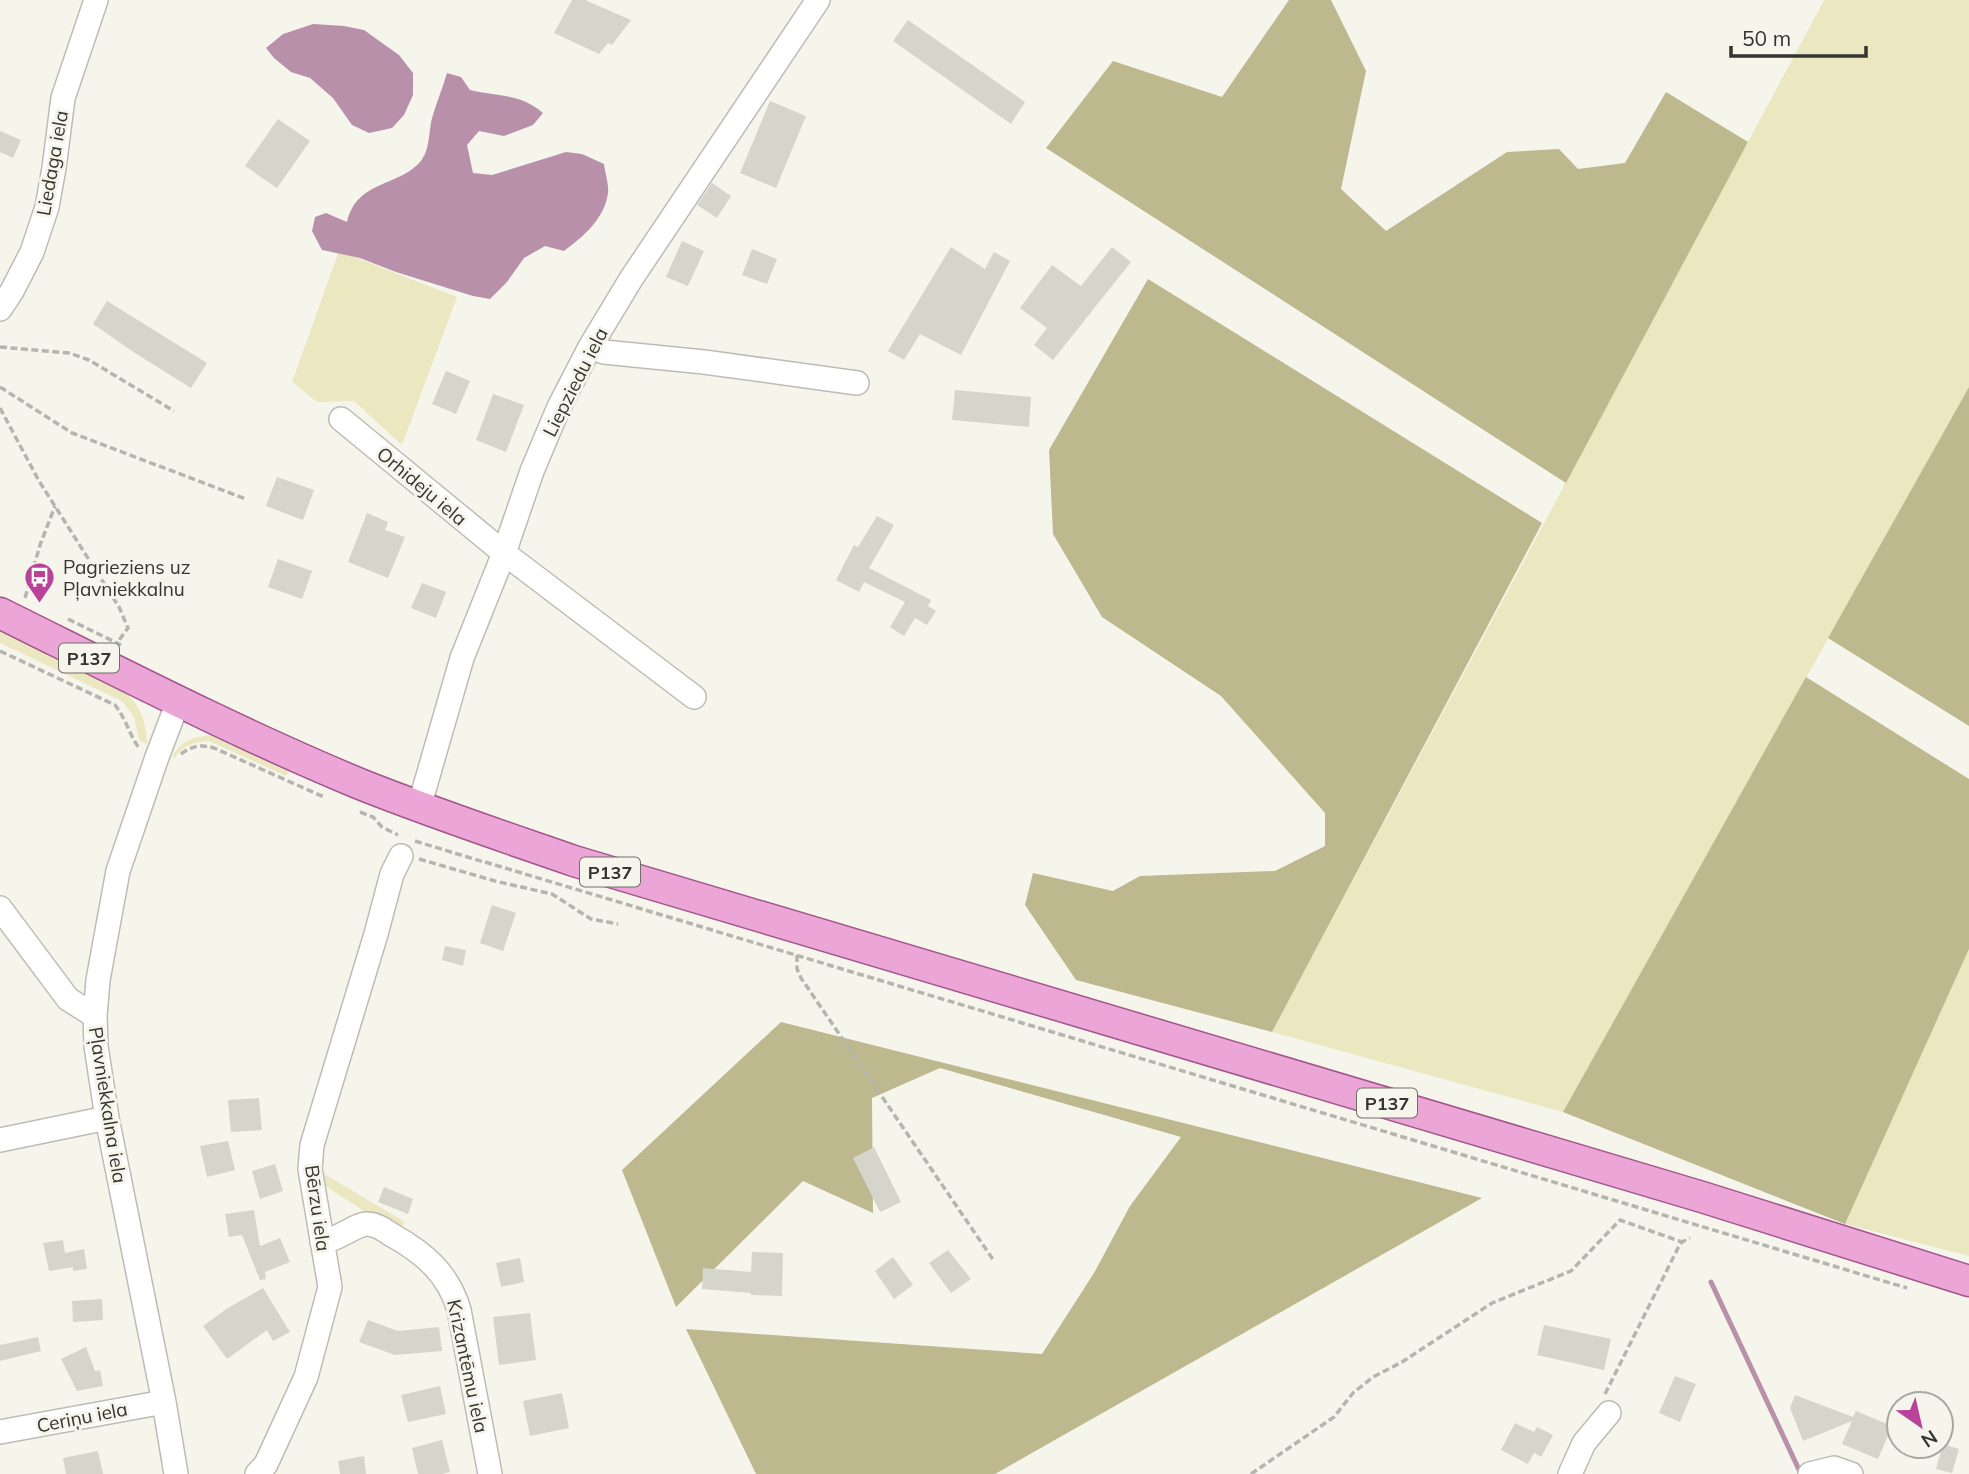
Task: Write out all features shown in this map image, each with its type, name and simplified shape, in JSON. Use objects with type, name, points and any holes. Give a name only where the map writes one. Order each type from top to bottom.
[{"type":"main road","name":"P137","points":[[12,606],[178,702],[300,758],[419,807],[800,943],[1689,1193],[1969,1281]]},
{"type":"street","name":"Liedaga iela","points":[[2,306],[32,252],[47,207],[63,97],[96,0]]},
{"type":"street","name":"Liepziedu iela","points":[[419,807],[462,658],[532,471],[559,407],[590,347],[631,279],[818,0]]},
{"type":"street","points":[[590,347],[604,352],[704,362],[857,383]]},
{"type":"street","name":"Orhideju iela","points":[[341,419],[503,553],[694,697]]},
{"type":"street","name":"Pļavniekkalna iela","points":[[176,1474],[107,1118],[94,1016],[97,980],[118,871],[178,702]]},
{"type":"street","name":"Bērzu iela","points":[[257,1474],[266,1464],[306,1377],[330,1287],[310,1169],[312,1145],[392,874],[401,856]]},
{"type":"street","points":[[0,908],[68,999],[94,1016]]},
{"type":"street","points":[[0,1140],[107,1118]]},
{"type":"street","name":"Krizantēmu iela","points":[[322,1242],[333,1240],[365,1224],[377,1226],[413,1247],[435,1267],[453,1291],[459,1310],[490,1474]]},
{"type":"street","name":"Ceriņu iela","points":[[0,1432],[164,1402]]},
{"type":"street","points":[[1570,1474],[1584,1443],[1609,1413]]},
{"type":"street","points":[[1811,1474],[1834,1468],[1851,1474]]},
{"type":"path","points":[[0,347],[69,353],[89,360],[173,411]]},
{"type":"path","points":[[0,387],[72,433],[246,499]]},
{"type":"path","points":[[0,408],[39,481],[119,607],[128,628],[117,643]]},
{"type":"path","points":[[12,606],[55,506]]},
{"type":"path","points":[[0,651],[115,705],[139,748],[157,757],[174,763],[181,753],[202,744],[325,797]]},
{"type":"path","points":[[349,807],[373,817],[392,833],[485,862],[800,943],[1917,1291]]},
{"type":"path","points":[[401,856],[552,894],[591,919],[618,924]]},
{"type":"path","points":[[485,862],[487,856]]},
{"type":"path","points":[[800,943],[797,969],[801,978],[994,1261]]},
{"type":"path","points":[[1251,1474],[1334,1417],[1353,1393],[1373,1377],[1402,1362],[1492,1303],[1571,1271],[1620,1220],[1682,1242]]},
{"type":"path","points":[[1609,1413],[1605,1393],[1682,1242],[1690,1238]]},
{"type":"shaded area","points":[[1289,0],[1331,0],[1366,71],[1341,189],[1386,231],[1507,152],[1559,149],[1578,169],[1625,163],[1666,92],[1748,142],[1566,483],[1046,148],[1113,61],[1222,97]]},
{"type":"shaded area","points":[[1824,0],[1969,0],[1969,387],[1563,1112],[1272,1032]]},
{"type":"shaded area","points":[[313,24],[364,30],[399,55],[413,73],[413,95],[404,115],[392,128],[369,133],[352,125],[333,98],[310,78],[291,72],[266,48],[283,34]]},
{"type":"shaded area","points":[[447,73],[461,77],[470,90],[517,99],[543,113],[533,125],[504,136],[479,131],[467,145],[473,173],[492,175],[566,152],[582,154],[604,164],[608,193],[598,219],[564,251],[545,246],[524,258],[507,282],[490,299],[396,272],[360,258],[322,250],[312,231],[315,217],[326,213],[347,222],[352,208],[360,198],[411,170],[420,162],[426,152],[431,121]]},
{"type":"shaded area","points":[[339,251],[457,297],[402,445],[354,401],[317,402],[292,382]]},
{"type":"shaded area","points":[[1148,279],[1542,523],[1272,1032],[1076,980],[1025,905],[1033,873],[1113,891],[1140,876],[1275,871],[1325,846],[1325,813],[1221,696],[1102,617],[1053,534],[1049,450]]},
{"type":"shaded area","points":[[1969,387],[1969,726],[1828,638]]},
{"type":"shaded area","points":[[0,630],[123,691],[141,714],[147,744],[139,740],[134,717],[122,701],[0,643]]},
{"type":"shaded area","points":[[1806,677],[1969,779],[1969,949],[1845,1224],[1563,1112]]},
{"type":"shaded area","points":[[211,735],[290,770],[286,776],[209,741],[189,745],[175,758],[172,757],[188,740]]},
{"type":"shaded area","points":[[1969,949],[1969,1256],[1845,1224]]},
{"type":"shaded area","points":[[781,1022],[1482,1198],[995,1474],[756,1474],[686,1329],[1042,1354],[1094,1273],[1130,1206],[1181,1137],[940,1068],[872,1098],[873,1213],[803,1181],[676,1307],[622,1170]]},
{"type":"shaded area","points":[[321,1172],[405,1222],[399,1232],[321,1183]]},
{"type":"building","points":[[572,0],[585,0],[631,20],[612,45],[608,43],[599,54],[554,33]]},
{"type":"building","points":[[908,20],[1025,102],[1011,124],[893,41]]},
{"type":"building","points":[[770,101],[806,116],[776,188],[740,173]]},
{"type":"building","points":[[278,119],[310,141],[277,188],[245,166]]},
{"type":"building","points":[[0,131],[21,140],[13,158],[0,152]]},
{"type":"building","points":[[712,183],[731,196],[717,218],[697,205]]},
{"type":"building","points":[[682,241],[704,251],[688,286],[666,277]]},
{"type":"building","points":[[951,247],[985,269],[994,252],[1010,261],[961,355],[920,334],[904,360],[888,351]]},
{"type":"building","points":[[1112,247],[1131,262],[1053,360],[1034,345],[1047,328],[1020,308],[1052,265],[1081,286]]},
{"type":"building","points":[[752,249],[777,259],[767,284],[742,275]]},
{"type":"building","points":[[107,301],[207,363],[191,388],[93,324]]},
{"type":"building","points":[[446,371],[470,381],[456,414],[432,404]]},
{"type":"building","points":[[955,390],[1031,397],[1029,427],[952,420]]},
{"type":"building","points":[[493,394],[524,405],[506,452],[476,440]]},
{"type":"building","points":[[277,477],[314,490],[303,520],[266,506]]},
{"type":"building","points":[[367,513],[388,522],[385,530],[405,537],[388,578],[348,562]]},
{"type":"building","points":[[877,516],[894,525],[869,568],[931,600],[928,606],[936,611],[927,625],[915,618],[904,636],[890,627],[905,602],[864,582],[859,592],[836,580],[854,545],[858,547]]},
{"type":"building","points":[[278,559],[312,571],[302,599],[268,587]]},
{"type":"building","points":[[422,583],[446,592],[436,618],[411,608]]},
{"type":"building","points":[[492,905],[516,913],[503,951],[480,943]]},
{"type":"building","points":[[445,946],[466,950],[463,966],[442,960]]},
{"type":"building","points":[[259,1098],[262,1130],[231,1132],[228,1100]]},
{"type":"building","points":[[228,1141],[235,1170],[207,1177],[200,1146]]},
{"type":"building","points":[[874,1147],[901,1202],[880,1212],[853,1158]]},
{"type":"building","points":[[275,1164],[283,1191],[260,1199],[252,1171]]},
{"type":"building","points":[[384,1187],[413,1199],[408,1214],[378,1202]]},
{"type":"building","points":[[254,1210],[260,1246],[280,1238],[290,1262],[265,1272],[266,1279],[260,1280],[242,1235],[229,1237],[225,1214]]},
{"type":"building","points":[[63,1240],[65,1253],[84,1249],[87,1269],[73,1271],[73,1267],[49,1271],[43,1243]]},
{"type":"building","points":[[948,1250],[971,1279],[951,1293],[929,1263]]},
{"type":"building","points":[[752,1252],[783,1253],[782,1296],[702,1289],[703,1268],[751,1272]]},
{"type":"building","points":[[893,1257],[913,1285],[894,1299],[875,1271]]},
{"type":"building","points":[[520,1258],[524,1282],[501,1287],[496,1263]]},
{"type":"building","points":[[263,1288],[290,1332],[273,1341],[267,1330],[227,1359],[203,1326]]},
{"type":"building","points":[[102,1299],[103,1320],[73,1322],[72,1301]]},
{"type":"building","points":[[530,1313],[536,1360],[499,1365],[493,1317]]},
{"type":"building","points":[[368,1320],[398,1331],[439,1327],[442,1351],[395,1355],[359,1342]]},
{"type":"building","points":[[1544,1325],[1611,1339],[1604,1370],[1537,1355]]},
{"type":"building","points":[[38,1337],[41,1351],[0,1361],[0,1345]]},
{"type":"building","points":[[86,1347],[95,1371],[100,1370],[103,1386],[77,1391],[61,1359]]},
{"type":"building","points":[[1675,1376],[1696,1384],[1680,1422],[1659,1413]]},
{"type":"building","points":[[440,1386],[446,1414],[408,1422],[401,1395]]},
{"type":"building","points":[[562,1393],[569,1428],[530,1436],[523,1401]]},
{"type":"building","points":[[1795,1395],[1853,1417],[1856,1411],[1885,1423],[1885,1442],[1878,1459],[1842,1444],[1852,1421],[1803,1441],[1790,1408]]},
{"type":"building","points":[[1515,1423],[1534,1432],[1537,1427],[1553,1435],[1541,1457],[1534,1453],[1528,1464],[1501,1450]]},
{"type":"building","points":[[442,1440],[450,1472],[418,1474],[412,1448]]},
{"type":"building","points":[[1955,1448],[1959,1449],[1952,1473],[1936,1469],[1939,1460],[1955,1460]]},
{"type":"building","points":[[98,1451],[103,1474],[66,1474],[63,1458]]},
{"type":"building","points":[[364,1456],[366,1474],[340,1474],[338,1461]]},
{"type":"waterway","points":[[1711,1282],[1801,1474]]},
{"type":"place","name":"Pagrieziens uz Pļavniekkalnu","points":[[40,605]]}]
